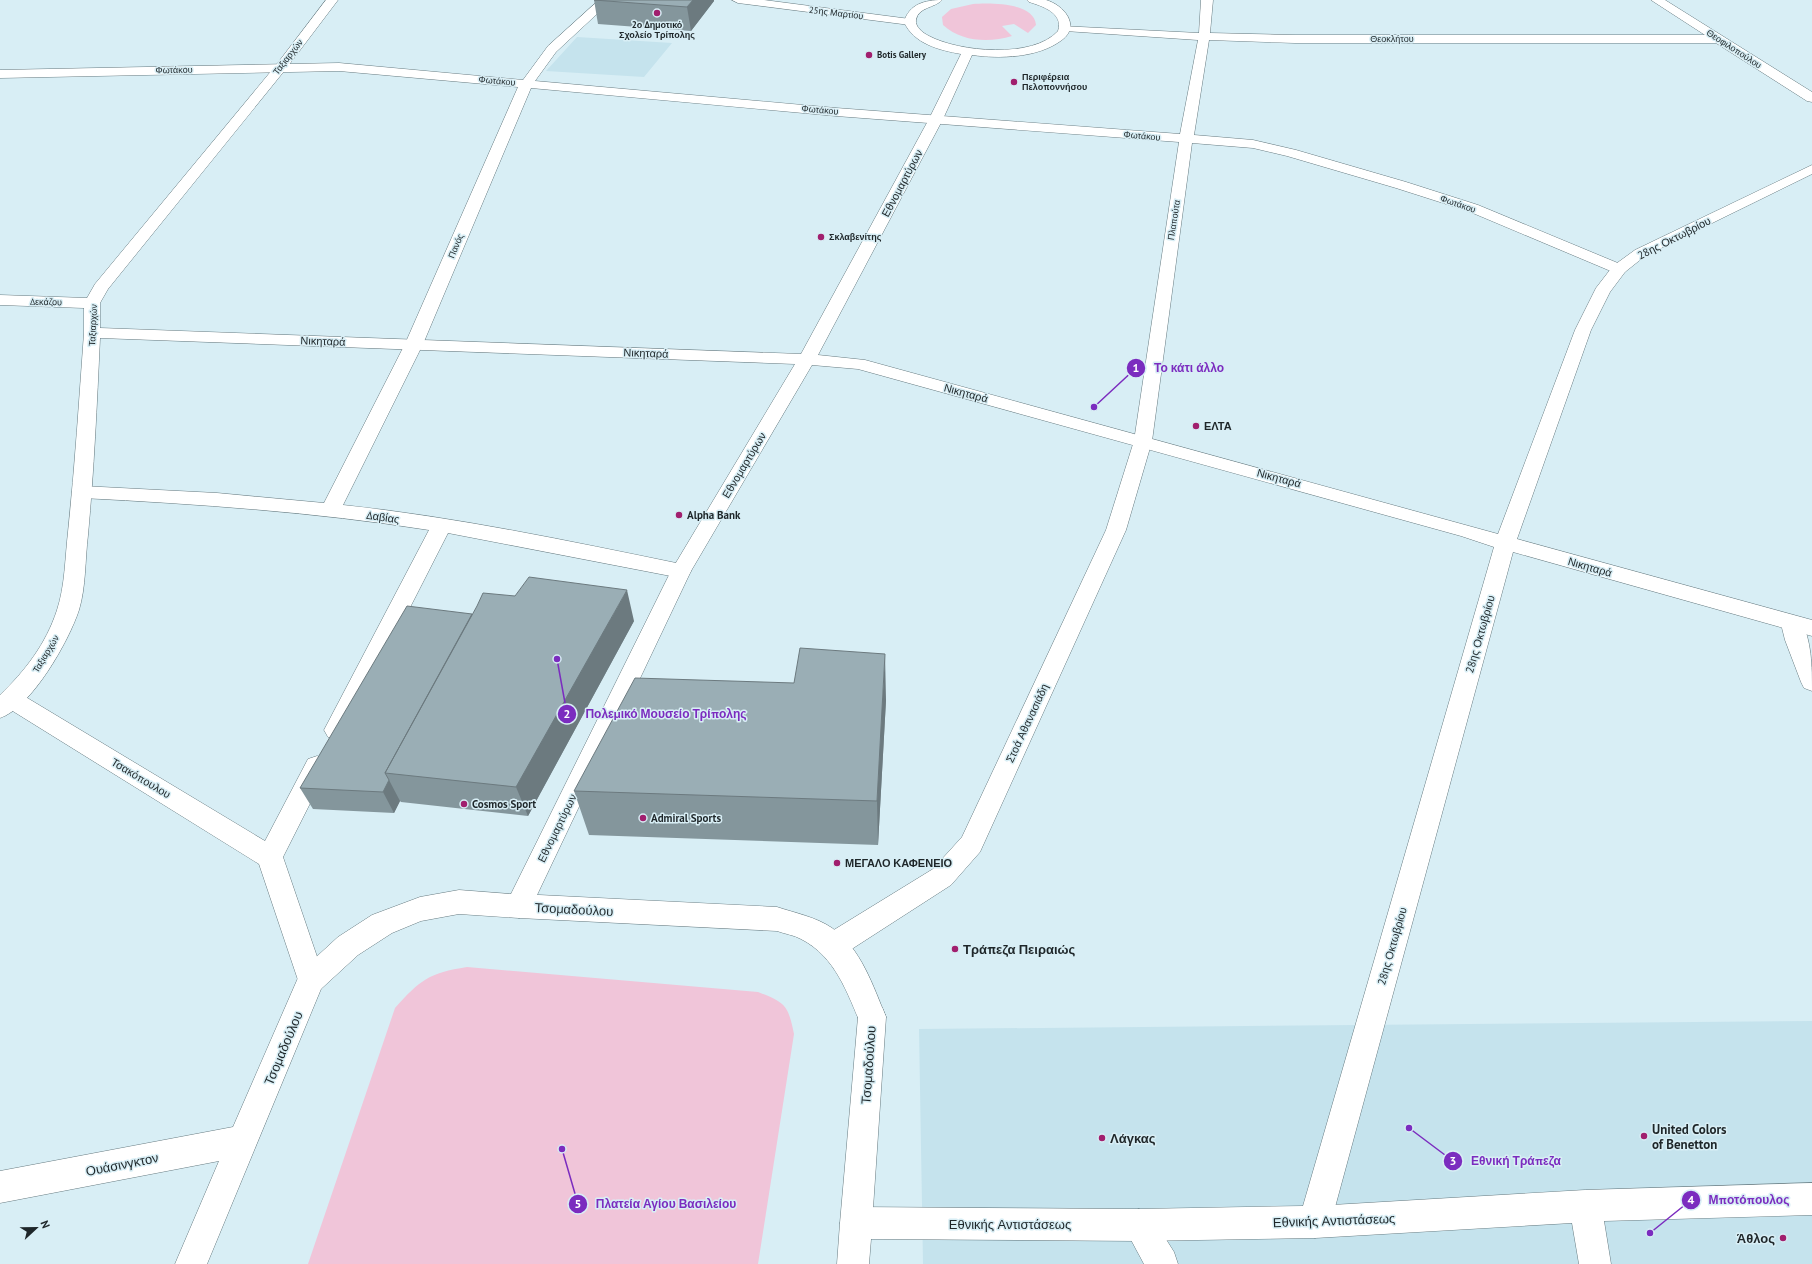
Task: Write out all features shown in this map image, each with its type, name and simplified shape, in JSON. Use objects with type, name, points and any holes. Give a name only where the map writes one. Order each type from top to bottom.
[{"type":"street","name":"Ταξιαρχών","points":[[6,704],[34,674],[52,648],[68,610],[73,580],[82,492],[92,333],[92,303],[101,287],[280,67],[332,0]]},
{"type":"street","name":"Πανός","points":[[330,510],[414,344],[526,84],[552,49],[606,0]]},
{"type":"street","name":"25ης Μαρτίου","points":[[738,0],[910,22]]},
{"type":"street","points":[[936,0],[923,5],[914,12],[910,22],[914,31],[923,38],[945,47],[968,51],[1005,52],[1036,47],[1057,38],[1065,28],[1065,22],[1061,14],[1052,7],[1033,0]]},
{"type":"street","name":"Πλαπούτα","points":[[1143,441],[1186,140],[1204,38],[1207,0]]},
{"type":"street","name":"Θεοφιλοπούλου","points":[[1657,0],[1812,98]]},
{"type":"street","name":"Θεοκλήτου","points":[[1065,28],[1204,38],[1719,39]]},
{"type":"street","name":"Εθνομαρτύρων","points":[[519,906],[681,571],[807,359],[936,118],[968,51]]},
{"type":"street","name":"Φωτάκου","points":[[0,74],[280,67],[339,67],[829,111],[936,118],[1186,140],[1253,144],[1393,183],[1473,208],[1619,268]]},
{"type":"street","name":"28ης Οκτωβρίου","points":[[1315,1222],[1505,543],[1583,330],[1602,291],[1619,268],[1640,253],[1812,169]]},
{"type":"street","name":"Δεκάζου","points":[[0,300],[92,303]]},
{"type":"street","name":"Νικηταρά","points":[[92,333],[807,359],[859,364],[1468,531],[1505,543],[1802,626]]},
{"type":"street","name":"Στοά Αθανασιάδη","points":[[834,945],[942,877],[971,844],[1116,530],[1143,441]]},
{"type":"street","name":"Δαβίας","points":[[82,492],[188,497],[330,510],[442,525],[681,571]]},
{"type":"street","points":[[311,980],[270,857],[442,525]]},
{"type":"street","points":[[1802,626],[1796,640],[1812,682]]},
{"type":"street","name":"Τσακόπουλου","points":[[6,704],[270,857]]},
{"type":"street","name":"Τσομαδούλου","points":[[191,1264],[311,980],[348,946],[382,924],[420,909],[459,902],[777,920],[810,930],[834,945],[855,976],[872,1017],[853,1264]]},
{"type":"street","name":"Ουάσινγκτον","points":[[0,1187],[243,1141]]},
{"type":"street","name":"Εθνικής Αντιστάσεως","points":[[856,1222],[1139,1225],[1315,1222],[1585,1206],[1812,1199]]},
{"type":"street","points":[[1585,1206],[1595,1264]]},
{"type":"street","points":[[1139,1225],[1162,1264]]},
{"type":"shaded area","points":[[973,4],[1000,4],[1020,8],[1028,12],[1033,17],[1036,25],[1028,33],[1014,24],[1002,26],[1012,36],[994,40],[976,40],[950,31],[943,25],[942,17],[951,9]]},
{"type":"shaded area","points":[[577,37],[672,43],[644,77],[546,71]]},
{"type":"shaded area","points":[[467,967],[758,992],[775,999],[784,1006],[790,1017],[794,1034],[758,1264],[308,1264],[395,1008],[411,991],[426,979],[443,972]]},
{"type":"shaded area","points":[[1812,1021],[1812,1264],[923,1264],[919,1029]]},
{"type":"building","points":[[594,0],[693,0],[687,7]]},
{"type":"building","points":[[529,577],[627,590],[516,787],[385,773],[483,593],[515,596]]},
{"type":"building","points":[[407,606],[472,614],[385,773],[389,780],[383,792],[300,788]]},
{"type":"building","points":[[800,648],[885,654],[877,801],[574,791],[635,678],[794,683]]},
{"type":"place","name":"2ο Δημοτικό Σχολείο Τρίπολης","points":[[657,13]]},
{"type":"place","name":"Botis Gallery","points":[[869,55]]},
{"type":"place","name":"Περιφέρεια Πελοποννήσου","points":[[1014,82]]},
{"type":"place","name":"Σκλαβενίτης","points":[[821,237]]},
{"type":"place","name":"Το κάτι άλλο","points":[[1094,407]]},
{"type":"place","name":"ΕΛΤΑ","points":[[1196,426]]},
{"type":"place","name":"Alpha Bank","points":[[679,515]]},
{"type":"place","name":"Πολεμικό Μουσείο Τρίπολης","points":[[557,659]]},
{"type":"place","name":"Cosmos Sport","points":[[464,804]]},
{"type":"place","name":"Admiral Sports","points":[[643,818]]},
{"type":"place","name":"ΜΕΓΑΛΟ ΚΑΦΕΝΕΙΟ","points":[[837,863]]},
{"type":"place","name":"Τράπεζα Πειραιώς","points":[[955,949]]},
{"type":"place","name":"Εθνική Τράπεζα","points":[[1409,1128]]},
{"type":"place","name":"United Colors of Benetton","points":[[1644,1136]]},
{"type":"place","name":"Λάγκας","points":[[1102,1138]]},
{"type":"place","name":"Πλατεία Αγίου Βασιλείου","points":[[562,1149]]},
{"type":"place","name":"Μποτόπουλος","points":[[1650,1233]]},
{"type":"place","name":"Άθλος","points":[[1783,1238]]}]
